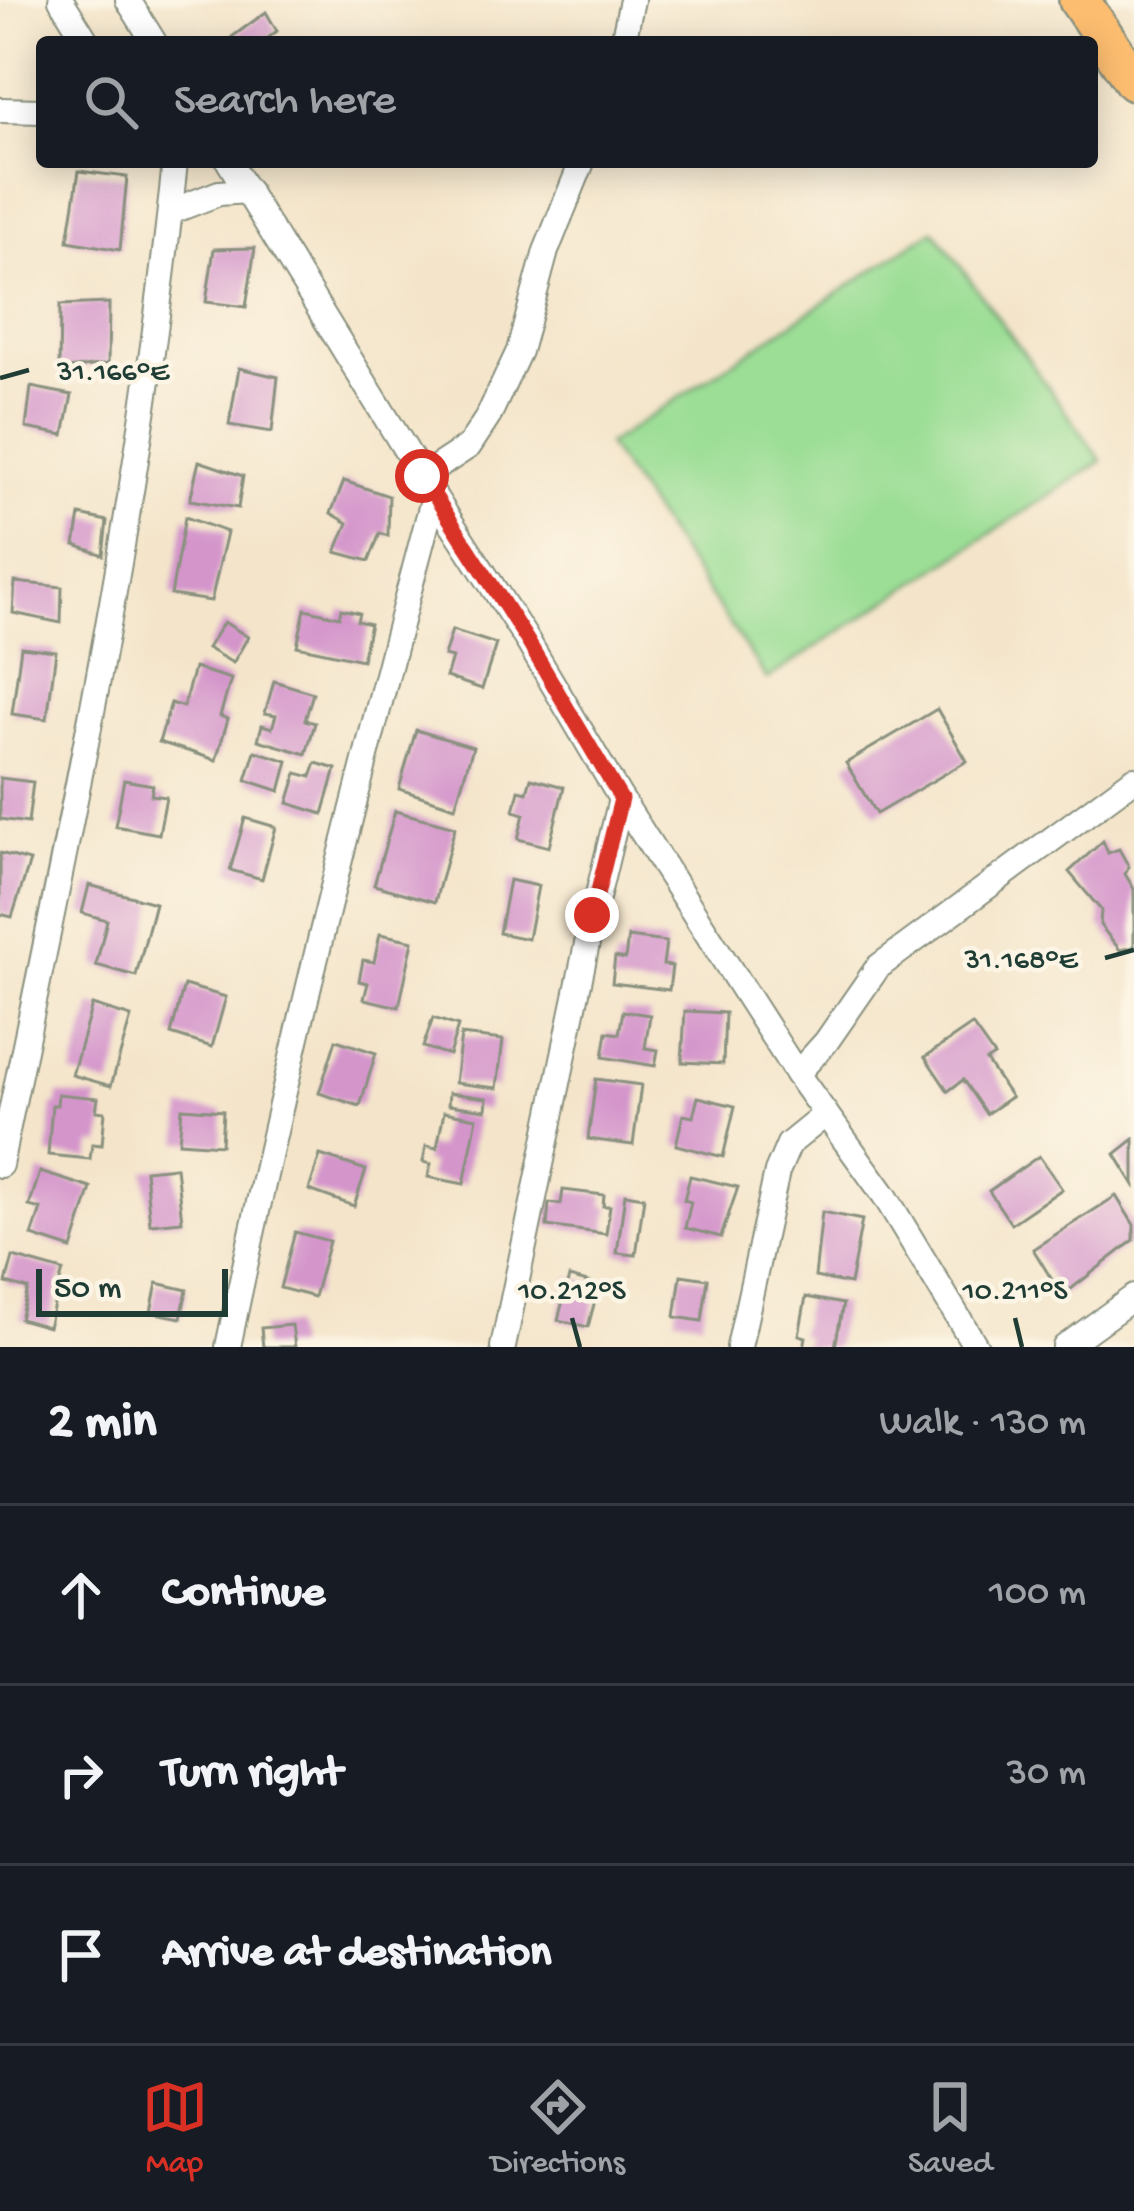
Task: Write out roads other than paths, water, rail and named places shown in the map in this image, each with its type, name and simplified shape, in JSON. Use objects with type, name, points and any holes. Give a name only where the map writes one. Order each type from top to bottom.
[{"type":"main road","points":[[1079,0],[1134,81]]},
{"type":"street","points":[[61,0],[83,36]]},
{"type":"street","points":[[128,0],[150,36]]},
{"type":"street","points":[[624,36],[632,0]]},
{"type":"street","points":[[0,110],[36,111]]},
{"type":"street","points":[[0,1165],[64,857],[142,425],[175,168]]},
{"type":"street","points":[[234,168],[621,799],[797,1074],[885,1196],[976,1347]]},
{"type":"street","points":[[228,1347],[269,1149],[428,486],[469,446],[488,417],[519,351],[546,251],[580,168]]},
{"type":"street","points":[[170,212],[219,193],[248,191]]},
{"type":"street","points":[[797,1074],[826,1042],[878,967],[1134,779]]},
{"type":"street","points":[[502,1347],[592,915],[621,799]]},
{"type":"street","points":[[739,1347],[777,1172],[789,1144],[826,1114]]},
{"type":"street","points":[[1065,1347],[1134,1297]]}]
